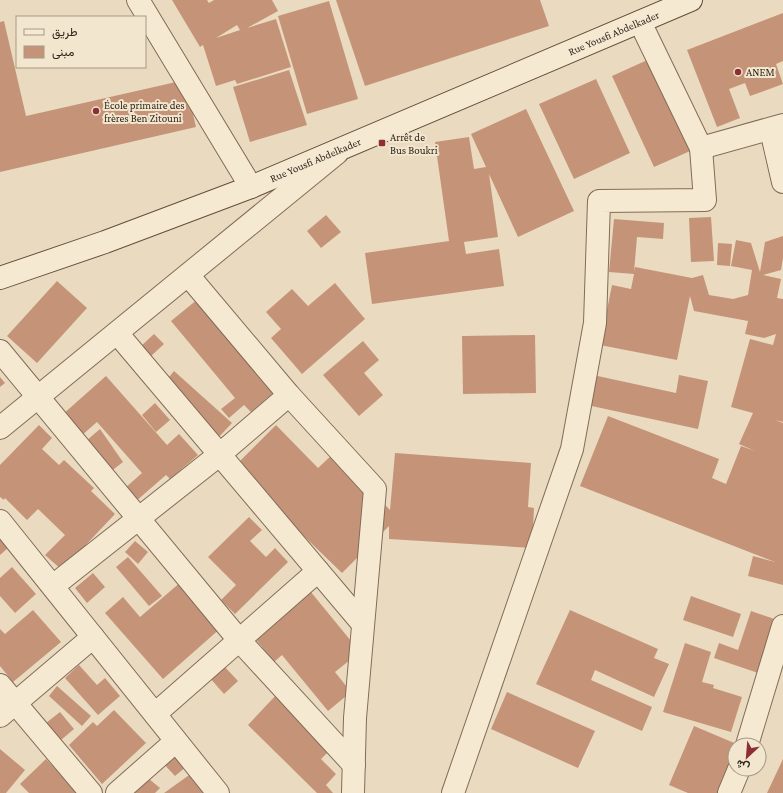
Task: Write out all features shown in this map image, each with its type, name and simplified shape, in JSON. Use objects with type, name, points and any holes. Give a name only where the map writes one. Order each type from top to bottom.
[{"type":"street","points":[[138,0],[251,187]]},
{"type":"street","name":"Rue Yousfi Abdelkader","points":[[0,278],[105,242],[251,187],[691,0]]},
{"type":"street","points":[[453,793],[572,448],[595,323],[598,201],[705,200],[701,148],[640,22]]},
{"type":"street","points":[[701,148],[777,127],[783,182]]},
{"type":"street","points":[[0,428],[344,147]]},
{"type":"street","points":[[188,275],[289,395],[375,488],[362,623],[355,718],[353,793]]},
{"type":"street","points":[[116,333],[362,623]]},
{"type":"street","points":[[0,351],[37,398],[239,640],[354,765]]},
{"type":"street","points":[[53,586],[219,455],[289,395]]},
{"type":"street","points":[[0,521],[218,793]]},
{"type":"street","points":[[155,714],[318,571]]},
{"type":"street","points":[[749,737],[783,626]]},
{"type":"street","points":[[8,709],[93,637]]},
{"type":"street","points":[[0,685],[8,709],[91,793]]},
{"type":"street","points":[[117,793],[176,741]]},
{"type":"street","points":[[729,793],[735,777]]},
{"type":"building","points":[[172,0],[207,0],[209,3],[214,0],[272,0],[278,11],[247,28],[276,19],[291,67],[237,84],[235,80],[216,86],[203,45],[200,47]],"holes":[[[237,25],[240,30],[216,38]]]},
{"type":"building","points":[[336,0],[540,0],[549,26],[365,86]]},
{"type":"building","points":[[329,1],[358,99],[307,114],[278,16]]},
{"type":"building","name":"ANEM","points":[[783,13],[783,61],[776,64],[783,84],[750,96],[745,83],[729,89],[740,118],[717,127],[687,50]]},
{"type":"building","points":[[4,21],[26,116],[185,80],[196,127],[0,172],[0,22]]},
{"type":"building","points":[[665,52],[706,144],[654,167],[612,76]]},
{"type":"building","points":[[289,70],[307,125],[250,142],[233,87]]},
{"type":"building","points":[[596,79],[630,153],[574,179],[539,104]]},
{"type":"building","points":[[526,109],[574,211],[518,237],[489,174],[498,237],[464,242],[466,254],[499,249],[504,286],[372,304],[365,253],[449,241],[435,142],[469,137],[474,169],[486,167],[471,134]]},
{"type":"building","points":[[326,215],[341,232],[321,248],[307,231]]},
{"type":"building","points":[[711,217],[714,261],[691,262],[689,218]]},
{"type":"building","points":[[614,219],[664,223],[663,239],[637,237],[634,272],[635,267],[692,278],[703,275],[709,295],[733,299],[748,295],[752,270],[731,266],[736,240],[751,243],[760,272],[765,242],[783,236],[783,258],[781,270],[763,275],[781,279],[777,298],[783,299],[783,422],[775,420],[783,423],[783,585],[748,576],[753,556],[775,562],[580,486],[608,416],[719,459],[712,478],[726,484],[741,446],[755,451],[739,444],[753,413],[731,407],[750,339],[773,345],[776,334],[764,338],[745,334],[748,321],[694,311],[690,296],[677,360],[600,345],[612,285],[631,289],[634,274],[609,272]]},
{"type":"building","points":[[718,243],[732,244],[730,266],[717,265]]},
{"type":"building","points":[[57,281],[87,308],[37,363],[7,336]]},
{"type":"building","points":[[335,283],[365,319],[302,374],[271,338],[281,329],[266,312],[292,289],[308,306]]},
{"type":"building","points":[[209,290],[286,382],[251,412],[244,405],[229,418],[221,409],[235,398],[171,321]]},
{"type":"building","points":[[154,334],[164,344],[150,357],[140,347]]},
{"type":"building","points":[[535,335],[536,393],[463,394],[462,336]]},
{"type":"building","points":[[363,341],[379,360],[364,373],[383,395],[359,416],[323,375]]},
{"type":"building","points":[[174,371],[232,423],[218,438],[165,382]]},
{"type":"building","points":[[593,375],[676,393],[679,375],[708,381],[698,429],[587,405]]},
{"type":"building","points":[[106,376],[167,445],[179,434],[198,455],[170,479],[166,475],[135,502],[124,489],[142,473],[97,422],[81,436],[62,415]]},
{"type":"building","points":[[0,377],[5,383],[0,387]]},
{"type":"building","points":[[155,403],[170,420],[156,432],[142,415]]},
{"type":"building","points":[[39,425],[52,438],[42,449],[59,465],[64,460],[94,488],[91,491],[115,514],[62,570],[45,555],[65,535],[38,509],[27,520],[5,498],[4,500],[0,497],[0,465]]},
{"type":"building","points":[[276,425],[318,468],[334,453],[390,510],[395,453],[531,463],[528,507],[534,508],[532,548],[389,539],[389,526],[342,573],[248,482],[253,476],[239,462]]},
{"type":"building","points":[[100,429],[123,462],[110,472],[86,441]]},
{"type":"building","points":[[249,517],[262,530],[250,541],[266,557],[275,548],[288,562],[235,614],[221,600],[236,585],[208,557]]},
{"type":"building","points":[[0,525],[15,542],[0,555]]},
{"type":"building","points":[[135,541],[148,552],[138,564],[125,552]]},
{"type":"building","points":[[128,557],[162,596],[149,606],[116,567]]},
{"type":"building","points":[[12,567],[36,594],[15,613],[0,596],[0,578]]},
{"type":"building","points":[[93,573],[105,587],[87,603],[75,588]]},
{"type":"building","points":[[182,581],[222,627],[163,679],[105,613],[123,597],[140,617]]},
{"type":"building","points":[[306,586],[360,652],[335,672],[351,692],[328,711],[282,655],[274,662],[250,632]]},
{"type":"building","points":[[691,596],[741,614],[733,637],[683,620]]},
{"type":"building","points":[[33,610],[61,642],[13,682],[0,666],[0,629],[5,634]]},
{"type":"building","points":[[570,610],[658,649],[654,658],[669,664],[654,697],[595,670],[591,680],[652,707],[642,731],[536,684]]},
{"type":"building","points":[[751,611],[783,622],[770,677],[714,658],[719,643],[738,650]]},
{"type":"building","points":[[685,643],[711,652],[702,682],[714,685],[713,688],[742,697],[731,732],[663,712]]},
{"type":"building","points":[[222,664],[238,681],[224,694],[209,677]]},
{"type":"building","points":[[79,665],[97,685],[105,678],[120,696],[98,715],[65,678]]},
{"type":"building","points":[[57,686],[91,716],[82,726],[49,696]]},
{"type":"building","points":[[507,692],[595,731],[578,768],[491,729]]},
{"type":"building","points":[[278,693],[333,747],[321,759],[336,774],[326,785],[333,793],[317,793],[248,725]]},
{"type":"building","points":[[114,710],[146,743],[102,784],[69,745],[93,722],[97,726]]},
{"type":"building","points":[[60,712],[74,729],[61,740],[46,723]]},
{"type":"building","points":[[694,726],[727,740],[727,772],[718,793],[688,793],[669,785]]},
{"type":"building","points":[[178,746],[192,762],[175,776],[161,761]]},
{"type":"building","points":[[0,749],[25,770],[6,793],[0,793]]},
{"type":"building","points":[[46,759],[78,793],[29,793],[20,784]]},
{"type":"building","points":[[783,759],[783,793],[767,793]]},
{"type":"building","points":[[199,768],[218,793],[164,793]]},
{"type":"building","points":[[143,774],[160,788],[155,793],[127,793]]},
{"type":"place","name":"ANEM","points":[[738,72]]},
{"type":"place","name":"École primaire des frères Ben Zitouni","points":[[96,111]]},
{"type":"place","name":"Arrêt de Bus Boukri","points":[[382,143]]}]
